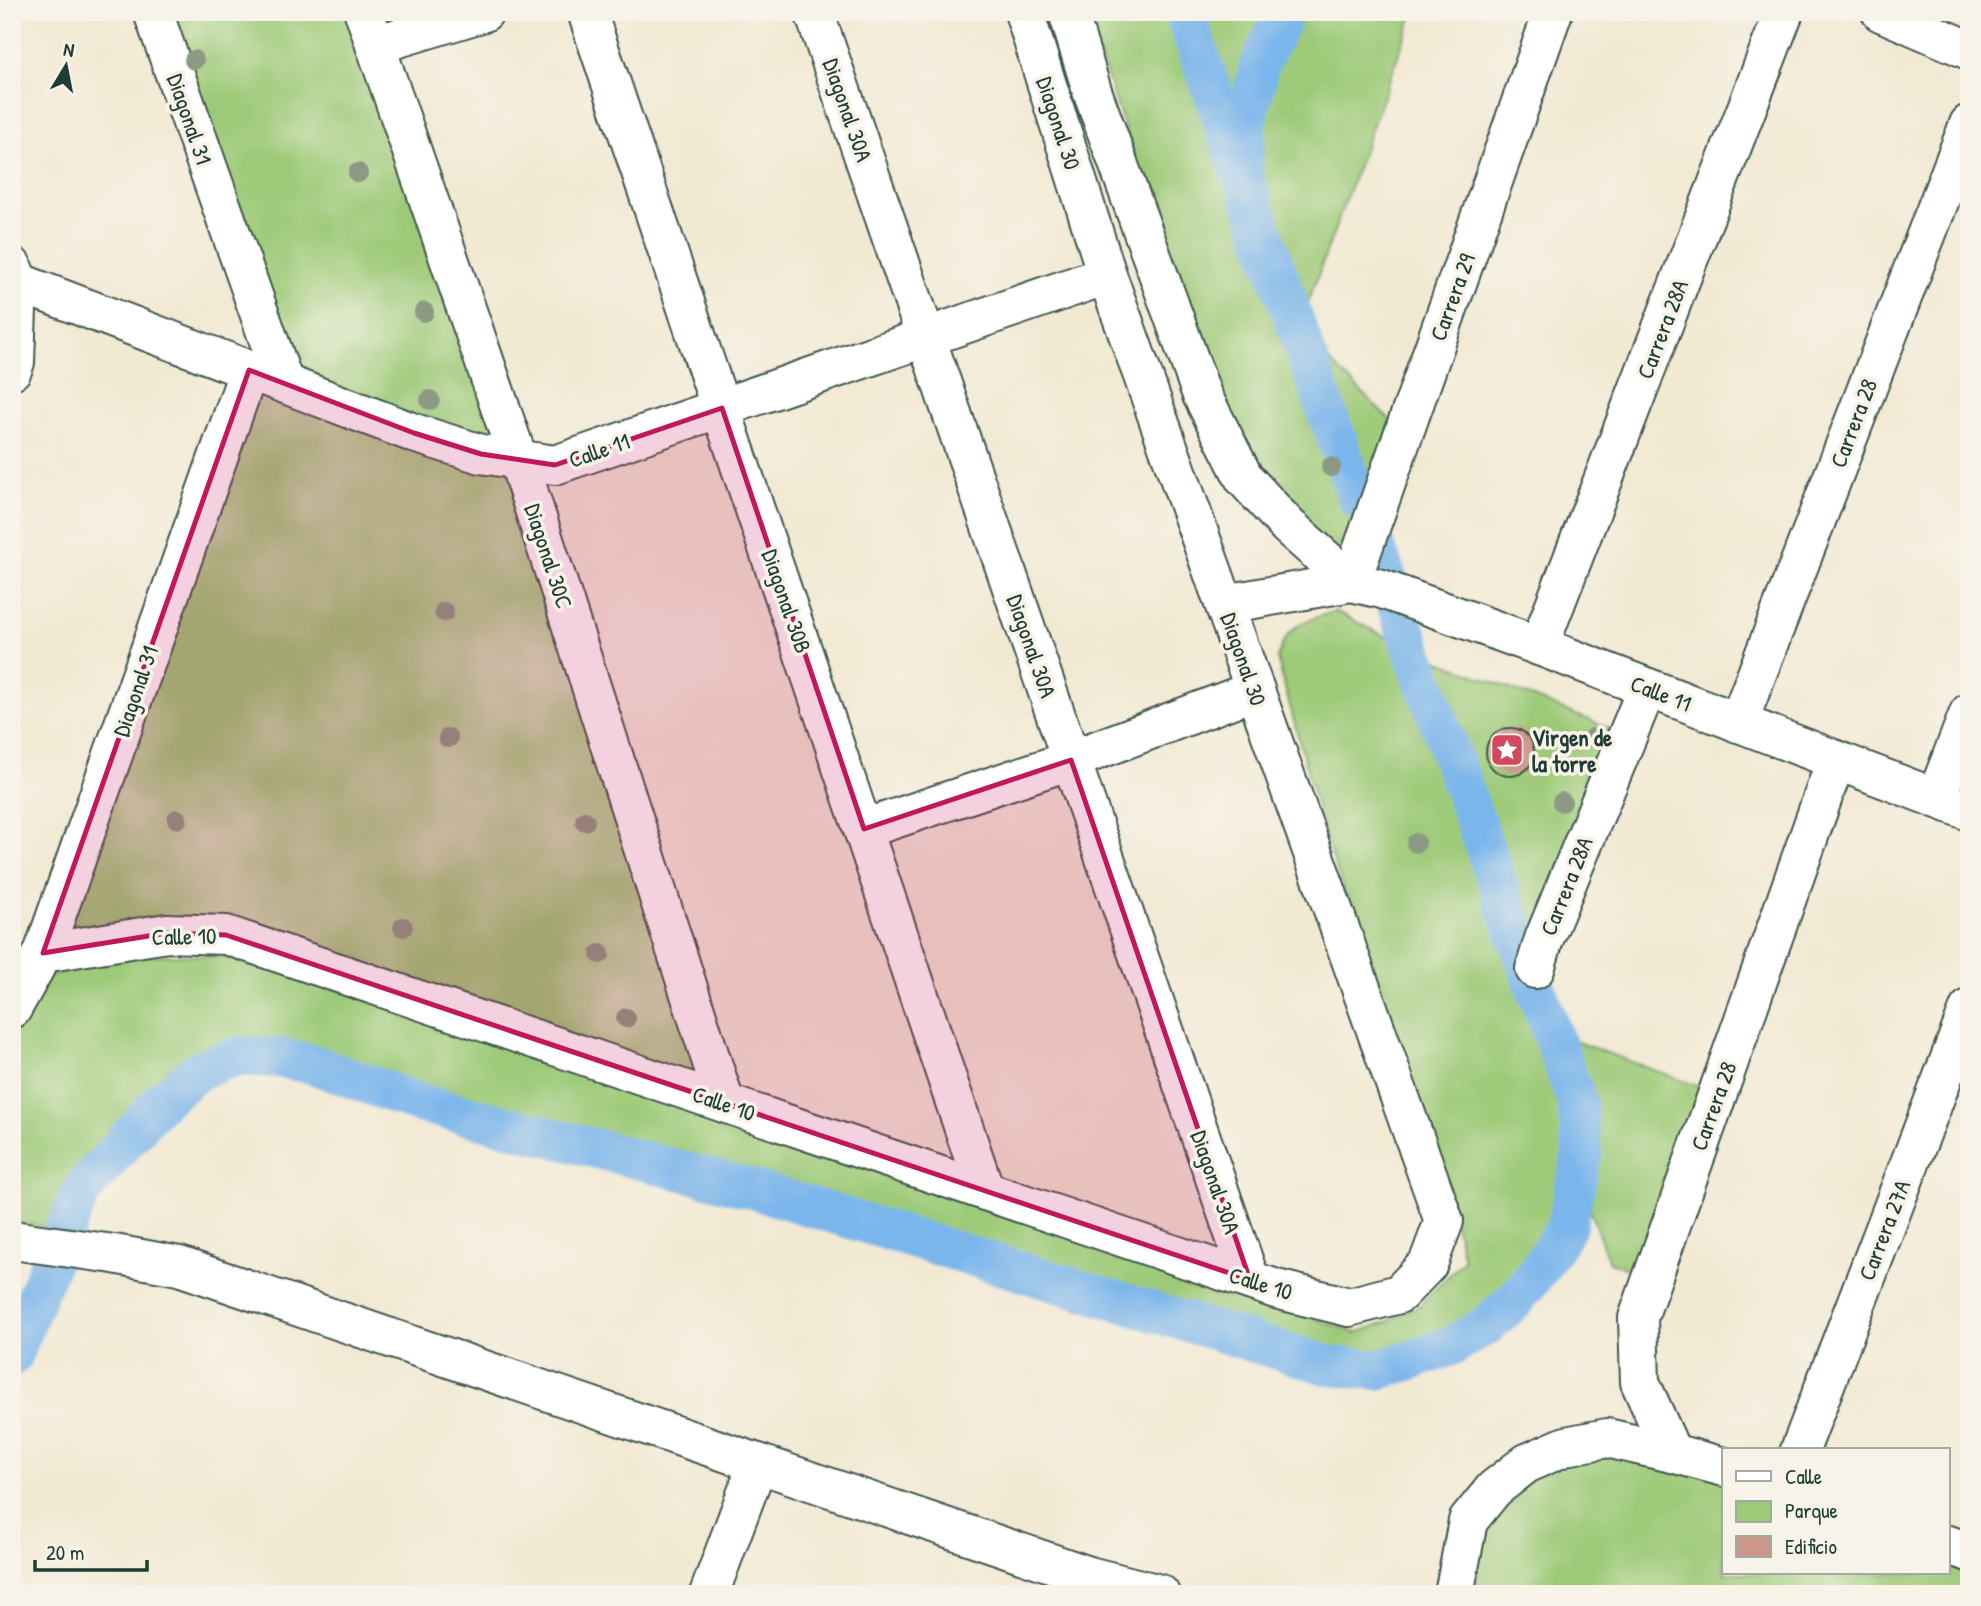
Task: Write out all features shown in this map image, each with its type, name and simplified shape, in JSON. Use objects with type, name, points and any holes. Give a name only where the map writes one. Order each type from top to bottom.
[{"type":"street","name":"Diagonal 31","points":[[153,12],[284,383]]},
{"type":"street","points":[[369,29],[484,12]]},
{"type":"street","name":"Diagonal 30B","points":[[587,12],[985,1191]]},
{"type":"street","name":"Diagonal 30A","points":[[814,12],[1250,1280]]},
{"type":"street","name":"Diagonal 30","points":[[1024,12],[1107,275],[1444,1221],[1428,1264],[1399,1294]]},
{"type":"street","name":"Diagonal 30","points":[[1068,12],[1092,91],[1202,395],[1244,478],[1289,526],[1367,586]]},
{"type":"street","name":"Carrera 29","points":[[1367,586],[1553,12]]},
{"type":"street","name":"Carrera 28A","points":[[1539,646],[1784,12]]},
{"type":"street","points":[[1881,12],[1969,50]]},
{"type":"street","name":"Diagonal 30C","points":[[369,29],[518,459],[725,1103]]},
{"type":"street","name":"Carrera 28","points":[[1738,723],[1969,124]]},
{"type":"street","name":"Calle 11","points":[[14,276],[414,433],[481,454],[555,465],[1107,275]]},
{"type":"street","points":[[12,370],[15,362],[14,276]]},
{"type":"street","name":"Diagonal 31","points":[[12,1009],[43,953],[248,370]]},
{"type":"street","name":"Calle 11","points":[[1367,586],[1539,646],[1952,805]]},
{"type":"street","points":[[1225,604],[1367,586]]},
{"type":"street","name":"Carrera 28A","points":[[1535,969],[1544,939],[1647,688]]},
{"type":"street","points":[[864,829],[1071,760],[1255,690]]},
{"type":"street","points":[[1952,805],[1969,712]]},
{"type":"street","name":"Carrera 28","points":[[1672,1452],[1640,1382],[1638,1318],[1836,760]]},
{"type":"street","name":"Calle 10","points":[[43,953],[167,933],[226,935],[1276,1289],[1349,1307],[1399,1294]]},
{"type":"street","name":"Carrera 27A","points":[[1801,1448],[1969,1009]]},
{"type":"street","points":[[15,1241],[179,1266],[1089,1576],[1160,1594]]},
{"type":"street","points":[[1454,1594],[1468,1521],[1494,1489],[1527,1463],[1566,1446],[1607,1438],[1722,1466]]},
{"type":"street","points":[[709,1594],[758,1463]]},
{"type":"street","points":[[1950,1546],[1969,1552]]},
{"type":"highlighted area","points":[[249,370],[414,433],[481,454],[555,465],[722,408],[864,829],[1071,760],[1250,1280],[226,935],[167,933],[43,953]]},
{"type":"green space","points":[[153,12],[364,12],[725,1103],[226,935],[43,953],[249,370],[282,383]]},
{"type":"green space","points":[[1085,12],[1414,12],[1298,330],[1397,427],[1351,582],[1244,478]]},
{"type":"green space","points":[[1335,611],[1404,646],[1577,1103],[1581,1154],[1565,1228],[1512,1301],[1487,1323],[1454,1344],[1379,1369],[1330,1365],[757,1183],[421,1101],[313,1063],[280,1056],[237,1054],[195,1063],[162,1088],[77,1181],[55,1228],[12,1222],[12,1032],[29,1000],[50,976],[76,968],[139,955],[239,956],[1356,1333],[1387,1322],[1420,1305],[1464,1260],[1452,1213],[1323,829],[1277,658],[1292,630]]},
{"type":"green space","points":[[1422,654],[1617,731],[1536,955],[1483,807]]},
{"type":"green space","points":[[1569,1039],[1703,1088],[1634,1272],[1609,1262],[1578,1179],[1584,1155],[1578,1102],[1558,1045]]},
{"type":"green space","points":[[1566,1446],[1722,1472],[1722,1574],[1950,1574],[1950,1557],[1969,1564],[1969,1594],[1454,1594],[1468,1521]]},
{"type":"building","points":[[1510,728],[1527,735],[1534,752],[1527,769],[1510,776],[1493,769],[1486,752],[1493,735]]},
{"type":"waterway","points":[[1184,12],[1358,499]]},
{"type":"waterway","points":[[1243,166],[1246,126],[1259,65],[1285,12]]},
{"type":"waterway","points":[[12,1356],[82,1190],[162,1100],[199,1070],[237,1056],[279,1058],[312,1064],[419,1103],[752,1189],[1330,1366],[1378,1370],[1454,1345],[1487,1325],[1514,1301],[1538,1271],[1566,1228],[1582,1154],[1577,1102],[1377,551]]},
{"type":"place","name":"Virgen de la torre","points":[[1507,750]]}]
